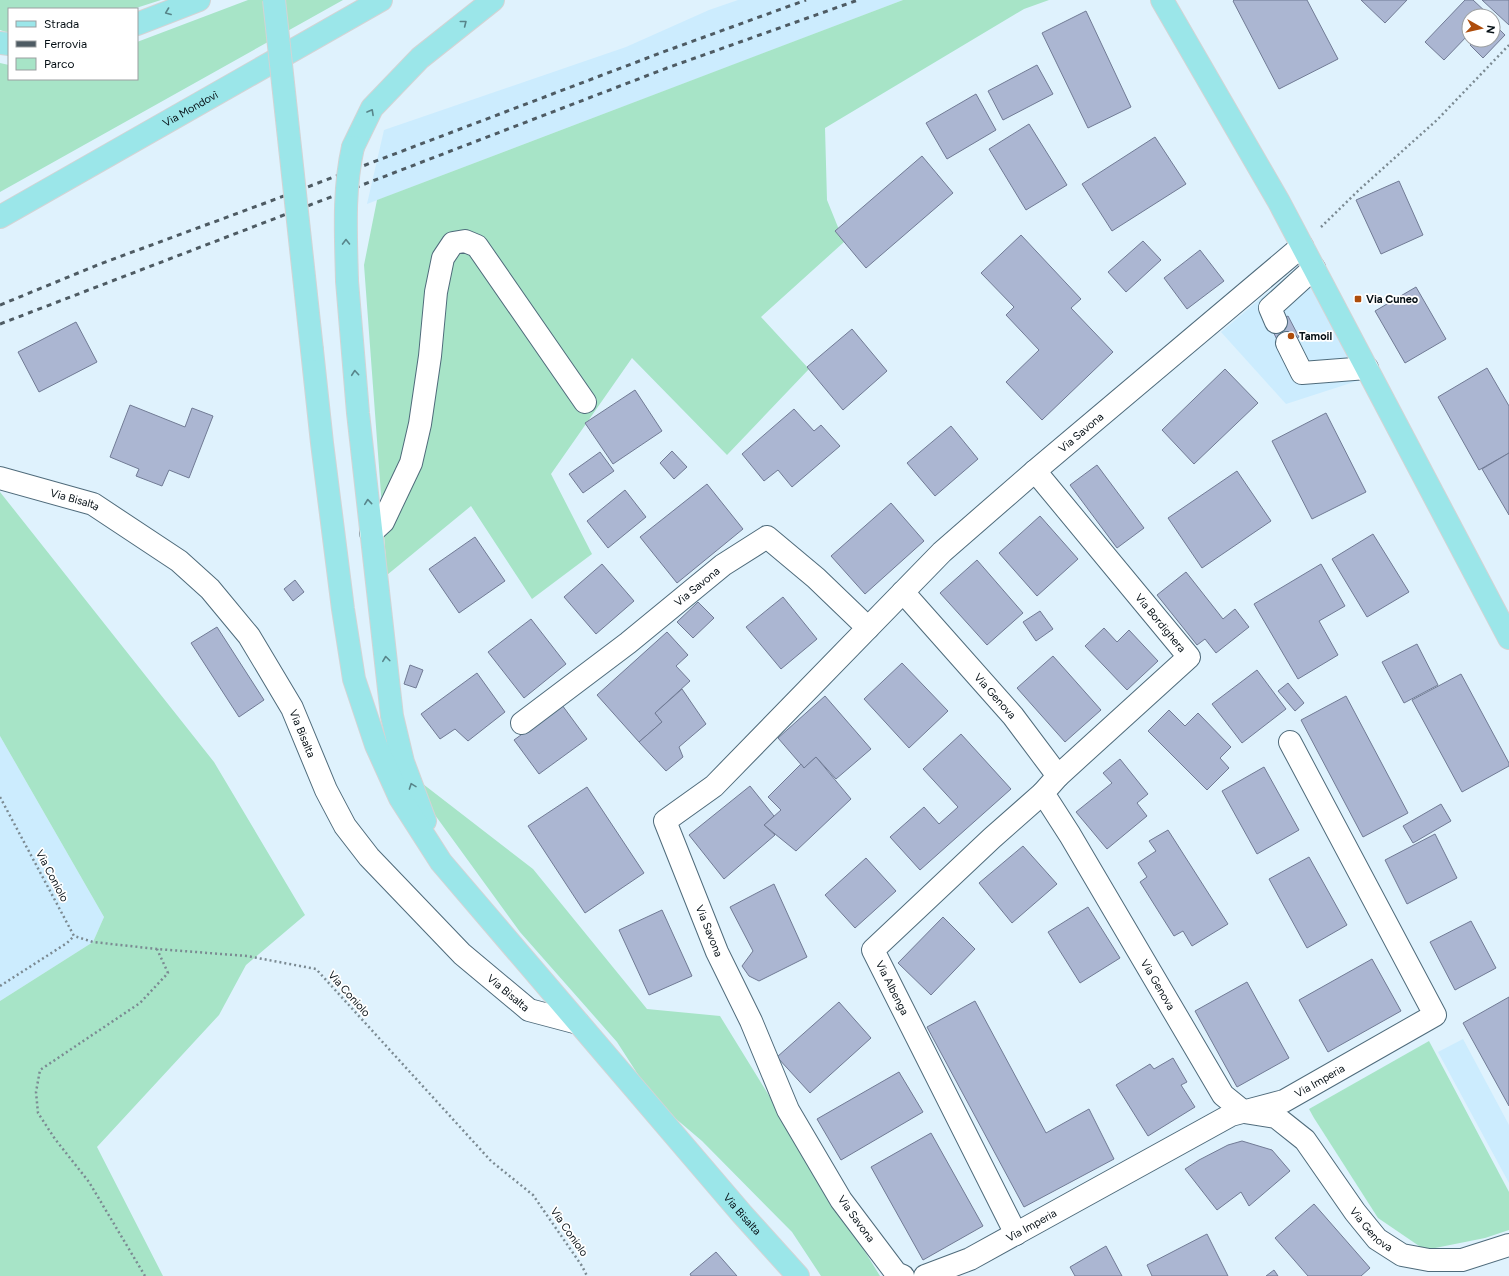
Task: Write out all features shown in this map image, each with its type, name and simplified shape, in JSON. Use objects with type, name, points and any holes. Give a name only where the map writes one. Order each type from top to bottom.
[{"type":"main road","points":[[138,24],[199,0]]},
{"type":"main road","points":[[274,0],[322,443],[343,609],[354,679],[376,745],[400,798],[440,862]]},
{"type":"main road","name":"Via Mondovì","points":[[0,217],[381,0]]},
{"type":"main road","points":[[440,862],[403,762],[392,716],[358,413],[347,280],[345,217],[348,169],[353,147],[372,108],[415,64],[493,0]]},
{"type":"main road","points":[[1162,0],[1279,202],[1509,638]]},
{"type":"main road","name":"Via Bisalta","points":[[440,862],[742,1214],[798,1276]]},
{"type":"street","points":[[371,533],[383,522],[412,463],[420,424],[429,363],[436,292],[443,258],[453,243],[465,241],[477,246],[585,402]]},
{"type":"street","name":"Via Savona","points":[[904,1276],[896,1273],[842,1200],[788,1110],[751,1021],[717,952],[665,821],[714,786],[942,552],[1035,471],[1302,246]]},
{"type":"street","points":[[1276,322],[1270,308],[1314,268]]},
{"type":"street","points":[[1287,343],[1302,373],[1367,368]]},
{"type":"street","name":"Via Bordighera","points":[[1035,471],[1189,657],[1058,776]]},
{"type":"street","name":"Via Bisalta","points":[[0,478],[93,504],[180,561],[210,589],[249,636],[292,708],[326,790],[345,826],[369,857],[462,954],[528,1010],[578,1023]]},
{"type":"street","name":"Via Savona","points":[[522,723],[628,643],[723,565],[767,537],[816,578],[868,628]]},
{"type":"street","name":"Via Genova","points":[[903,592],[1013,716],[1058,776]]},
{"type":"street","name":"Via Imperia","points":[[925,1276],[970,1259],[1231,1115],[1284,1101],[1435,1015],[1290,742]]},
{"type":"street","points":[[1043,793],[1058,776]]},
{"type":"street","name":"Via Genova","points":[[1043,793],[1070,835],[1223,1095],[1244,1112],[1276,1117],[1305,1140],[1355,1212],[1377,1239],[1402,1255],[1429,1260],[1462,1260],[1509,1244]]},
{"type":"street","name":"Via Albenga","points":[[1016,1234],[873,950],[992,838],[1043,793]]},
{"type":"path","points":[[1302,246],[1360,189],[1438,120],[1509,45]]},
{"type":"path","name":"Via Coniolo","points":[[0,797],[74,936],[94,942],[157,949],[247,956],[316,969],[491,1161],[534,1195],[582,1266],[587,1276]]},
{"type":"path","points":[[0,986],[67,943],[74,936]]},
{"type":"path","points":[[145,1276],[89,1182],[55,1139],[38,1113],[36,1092],[40,1070],[140,1003],[168,974],[157,949]]},
{"type":"shaded area","points":[[738,0],[903,0],[367,204],[384,130],[626,47],[709,10]]},
{"type":"shaded area","points":[[1300,265],[1360,380],[1286,404],[1221,332]]},
{"type":"shaded area","points":[[0,736],[104,917],[93,942],[0,1001]]},
{"type":"shaded area","points":[[1463,1039],[1509,1125],[1509,1183],[1438,1052]]},
{"type":"green space","points":[[0,0],[161,0],[136,8],[8,8],[8,33],[0,30]]},
{"type":"green space","points":[[248,0],[343,0],[0,192],[0,63],[8,65],[8,80],[138,80],[138,42]]},
{"type":"green space","points":[[903,0],[1049,0],[1024,9],[825,128],[827,200],[844,242],[761,317],[809,369],[727,455],[632,358],[551,474],[592,554],[532,599],[471,506],[387,575],[364,265],[377,200]]},
{"type":"green space","points":[[0,492],[214,762],[305,915],[246,965],[219,1015],[97,1147],[163,1276],[0,1276],[0,1001],[93,942],[104,917],[0,736]]},
{"type":"green space","points":[[423,784],[533,869],[647,1009],[720,1016],[880,1276],[821,1276],[792,1232],[702,1141],[655,1101],[617,1042],[520,932],[435,815]]},
{"type":"green space","points":[[1429,1041],[1509,1192],[1509,1230],[1485,1238],[1425,1250],[1378,1218],[1309,1109]]},
{"type":"building","points":[[1307,0],[1338,59],[1279,89],[1233,1]]},
{"type":"building","points":[[1361,0],[1407,0],[1385,23]]},
{"type":"building","points":[[1465,0],[1473,0],[1482,8],[1461,8],[1461,42],[1444,60],[1425,42]]},
{"type":"building","points":[[1482,0],[1509,0],[1509,25],[1501,18],[1501,8],[1491,8]]},
{"type":"building","points":[[1086,11],[1131,107],[1088,128],[1042,33]]},
{"type":"building","points":[[1501,31],[1505,35],[1501,39]]},
{"type":"building","points":[[1473,48],[1493,48],[1483,58]]},
{"type":"building","points":[[1037,65],[1053,94],[1003,120],[988,91]]},
{"type":"building","points":[[976,94],[996,130],[947,159],[926,123]]},
{"type":"building","points":[[1029,124],[1067,185],[1026,210],[989,149]]},
{"type":"building","points":[[1155,137],[1186,184],[1112,231],[1082,184]]},
{"type":"building","points":[[922,156],[953,193],[866,268],[835,231]]},
{"type":"building","points":[[1399,181],[1423,235],[1381,254],[1356,200]]},
{"type":"building","points":[[1021,235],[1081,299],[1071,308],[1113,352],[1042,420],[1006,382],[1039,350],[1006,315],[1014,307],[981,273]]},
{"type":"building","points":[[1143,241],[1161,260],[1126,292],[1108,272]]},
{"type":"building","points":[[1200,250],[1224,281],[1187,309],[1164,278]]},
{"type":"building","points":[[1416,287],[1446,339],[1405,363],[1375,311]]},
{"type":"building","points":[[1288,316],[1299,337],[1280,346],[1270,325]]},
{"type":"building","points":[[76,322],[97,362],[39,392],[18,352]]},
{"type":"building","points":[[852,329],[887,371],[843,410],[807,367]]},
{"type":"building","points":[[1487,368],[1509,406],[1509,453],[1479,470],[1438,397]]},
{"type":"building","points":[[1225,369],[1258,403],[1194,464],[1162,430]]},
{"type":"building","points":[[635,390],[662,431],[613,464],[585,423]]},
{"type":"building","points":[[130,405],[185,427],[192,408],[213,416],[189,478],[169,470],[162,486],[136,476],[139,469],[110,457]]},
{"type":"building","points":[[794,409],[814,431],[821,425],[840,446],[792,487],[778,470],[764,481],[742,454]]},
{"type":"building","points":[[1326,413],[1366,492],[1312,519],[1272,441]]},
{"type":"building","points":[[951,426],[978,459],[935,496],[907,463]]},
{"type":"building","points":[[672,451],[687,467],[674,479],[660,463]]},
{"type":"building","points":[[600,452],[614,471],[583,493],[569,474]]},
{"type":"building","points":[[1509,453],[1509,515],[1482,469]]},
{"type":"building","points":[[1097,465],[1144,528],[1117,548],[1070,485]]},
{"type":"building","points":[[1237,471],[1271,521],[1202,568],[1168,518]]},
{"type":"building","points":[[707,484],[743,529],[677,583],[640,537]]},
{"type":"building","points":[[625,490],[646,517],[608,548],[587,521]]},
{"type":"building","points":[[891,503],[924,541],[865,594],[831,556]]},
{"type":"building","points":[[1040,516],[1078,559],[1037,596],[999,553]]},
{"type":"building","points":[[1373,534],[1409,592],[1367,617],[1332,559]]},
{"type":"building","points":[[475,537],[505,581],[459,613],[429,569]]},
{"type":"building","points":[[977,560],[1023,613],[987,645],[940,593]]},
{"type":"building","points":[[602,564],[634,601],[596,634],[564,597]]},
{"type":"building","points":[[1321,564],[1345,606],[1319,621],[1338,655],[1298,679],[1254,604]]},
{"type":"building","points":[[1186,572],[1223,619],[1235,609],[1249,627],[1216,653],[1205,639],[1197,645],[1157,595]]},
{"type":"building","points":[[295,580],[304,592],[293,601],[284,589]]},
{"type":"building","points":[[783,597],[817,639],[781,669],[746,627]]},
{"type":"building","points":[[698,602],[714,618],[693,638],[677,622]]},
{"type":"building","points":[[1040,611],[1053,629],[1036,641],[1023,622]]},
{"type":"building","points":[[531,619],[566,664],[524,698],[488,652]]},
{"type":"building","points":[[217,627],[264,700],[239,717],[191,643]]},
{"type":"building","points":[[1104,628],[1117,642],[1129,630],[1158,661],[1127,690],[1085,646]]},
{"type":"building","points":[[667,632],[688,655],[676,666],[690,681],[655,713],[662,722],[639,742],[597,695]]},
{"type":"building","points":[[1417,644],[1438,685],[1404,703],[1382,662]]},
{"type":"building","points":[[1053,656],[1101,710],[1065,742],[1017,688]]},
{"type":"building","points":[[902,663],[948,711],[909,748],[864,699]]},
{"type":"building","points":[[410,665],[423,670],[416,688],[404,684]]},
{"type":"building","points":[[1257,670],[1286,709],[1242,743],[1212,704]]},
{"type":"building","points":[[477,673],[505,712],[468,741],[455,729],[440,739],[421,714]]},
{"type":"building","points":[[1461,674],[1509,763],[1509,766],[1462,792],[1412,700]]},
{"type":"building","points":[[1288,683],[1304,703],[1295,711],[1278,691]]},
{"type":"building","points":[[682,689],[706,724],[679,747],[683,757],[666,771],[639,742],[662,722],[655,713]]},
{"type":"building","points":[[825,696],[871,749],[836,779],[816,757],[804,768],[778,738]]},
{"type":"building","points":[[1346,696],[1408,813],[1363,837],[1301,720]]},
{"type":"building","points":[[562,705],[587,739],[539,774],[514,740]]},
{"type":"building","points":[[1169,710],[1185,726],[1198,713],[1231,747],[1220,758],[1229,768],[1207,790],[1148,731]]},
{"type":"building","points":[[961,734],[1011,789],[920,870],[890,837],[924,807],[939,824],[958,807],[923,769]]},
{"type":"building","points":[[816,757],[851,799],[796,851],[764,825],[781,810],[768,797],[801,764],[804,768]]},
{"type":"building","points":[[1120,759],[1148,794],[1137,803],[1147,816],[1107,849],[1076,812],[1112,783],[1103,773]]},
{"type":"building","points":[[1264,767],[1299,830],[1257,854],[1222,791]]},
{"type":"building","points":[[750,786],[774,816],[764,825],[775,835],[724,879],[689,835]]},
{"type":"building","points":[[587,787],[644,873],[585,913],[528,826]]},
{"type":"building","points":[[1441,804],[1451,821],[1413,843],[1403,826]]},
{"type":"building","points":[[1168,830],[1228,924],[1192,946],[1183,931],[1174,936],[1140,882],[1147,877],[1138,863],[1156,851],[1149,841]]},
{"type":"building","points":[[1435,834],[1457,878],[1407,904],[1385,860]]},
{"type":"building","points":[[1023,846],[1057,884],[1012,923],[979,883]]},
{"type":"building","points":[[1309,857],[1347,925],[1307,948],[1269,879]]},
{"type":"building","points":[[866,858],[896,891],[855,928],[825,895]]},
{"type":"building","points":[[774,884],[807,957],[759,981],[749,976],[742,966],[753,951],[730,907]]},
{"type":"building","points":[[1088,907],[1120,958],[1080,983],[1048,932]]},
{"type":"building","points":[[662,910],[692,976],[649,995],[619,930]]},
{"type":"building","points":[[943,917],[975,949],[931,995],[898,963]]},
{"type":"building","points":[[1471,921],[1496,968],[1455,990],[1430,942]]},
{"type":"building","points":[[1372,959],[1401,1011],[1328,1052],[1299,1000]]},
{"type":"building","points":[[1247,982],[1289,1058],[1237,1087],[1195,1011]]},
{"type":"building","points":[[1509,997],[1509,1106],[1463,1023]]},
{"type":"building","points":[[975,1001],[1046,1133],[1089,1109],[1114,1159],[1024,1207],[927,1027]]},
{"type":"building","points":[[839,1002],[871,1038],[810,1093],[777,1057]]},
{"type":"building","points":[[1173,1058],[1187,1082],[1181,1085],[1195,1107],[1148,1136],[1116,1085],[1150,1064],[1154,1069]]},
{"type":"building","points":[[899,1072],[923,1112],[841,1160],[817,1119]]},
{"type":"building","points":[[931,1133],[983,1226],[923,1260],[871,1167]]},
{"type":"building","points":[[1242,1141],[1272,1150],[1290,1171],[1249,1206],[1241,1192],[1217,1210],[1185,1169],[1228,1145]]},
{"type":"building","points":[[1314,1204],[1370,1268],[1361,1276],[1308,1276],[1275,1238]]},
{"type":"building","points":[[1207,1234],[1228,1276],[1152,1276],[1147,1265]]},
{"type":"building","points":[[1106,1246],[1122,1276],[1075,1276],[1070,1267]]},
{"type":"building","points":[[716,1252],[737,1276],[691,1276],[690,1274]]},
{"type":"building","points":[[1274,1270],[1278,1276],[1266,1276]]},
{"type":"railway","points":[[0,305],[100,264],[663,52],[806,0]]},
{"type":"railway","points":[[0,324],[667,68],[858,0]]},
{"type":"place","name":"Via Cuneo","points":[[1358,299]]},
{"type":"place","name":"Tamoil","points":[[1291,336]]}]
